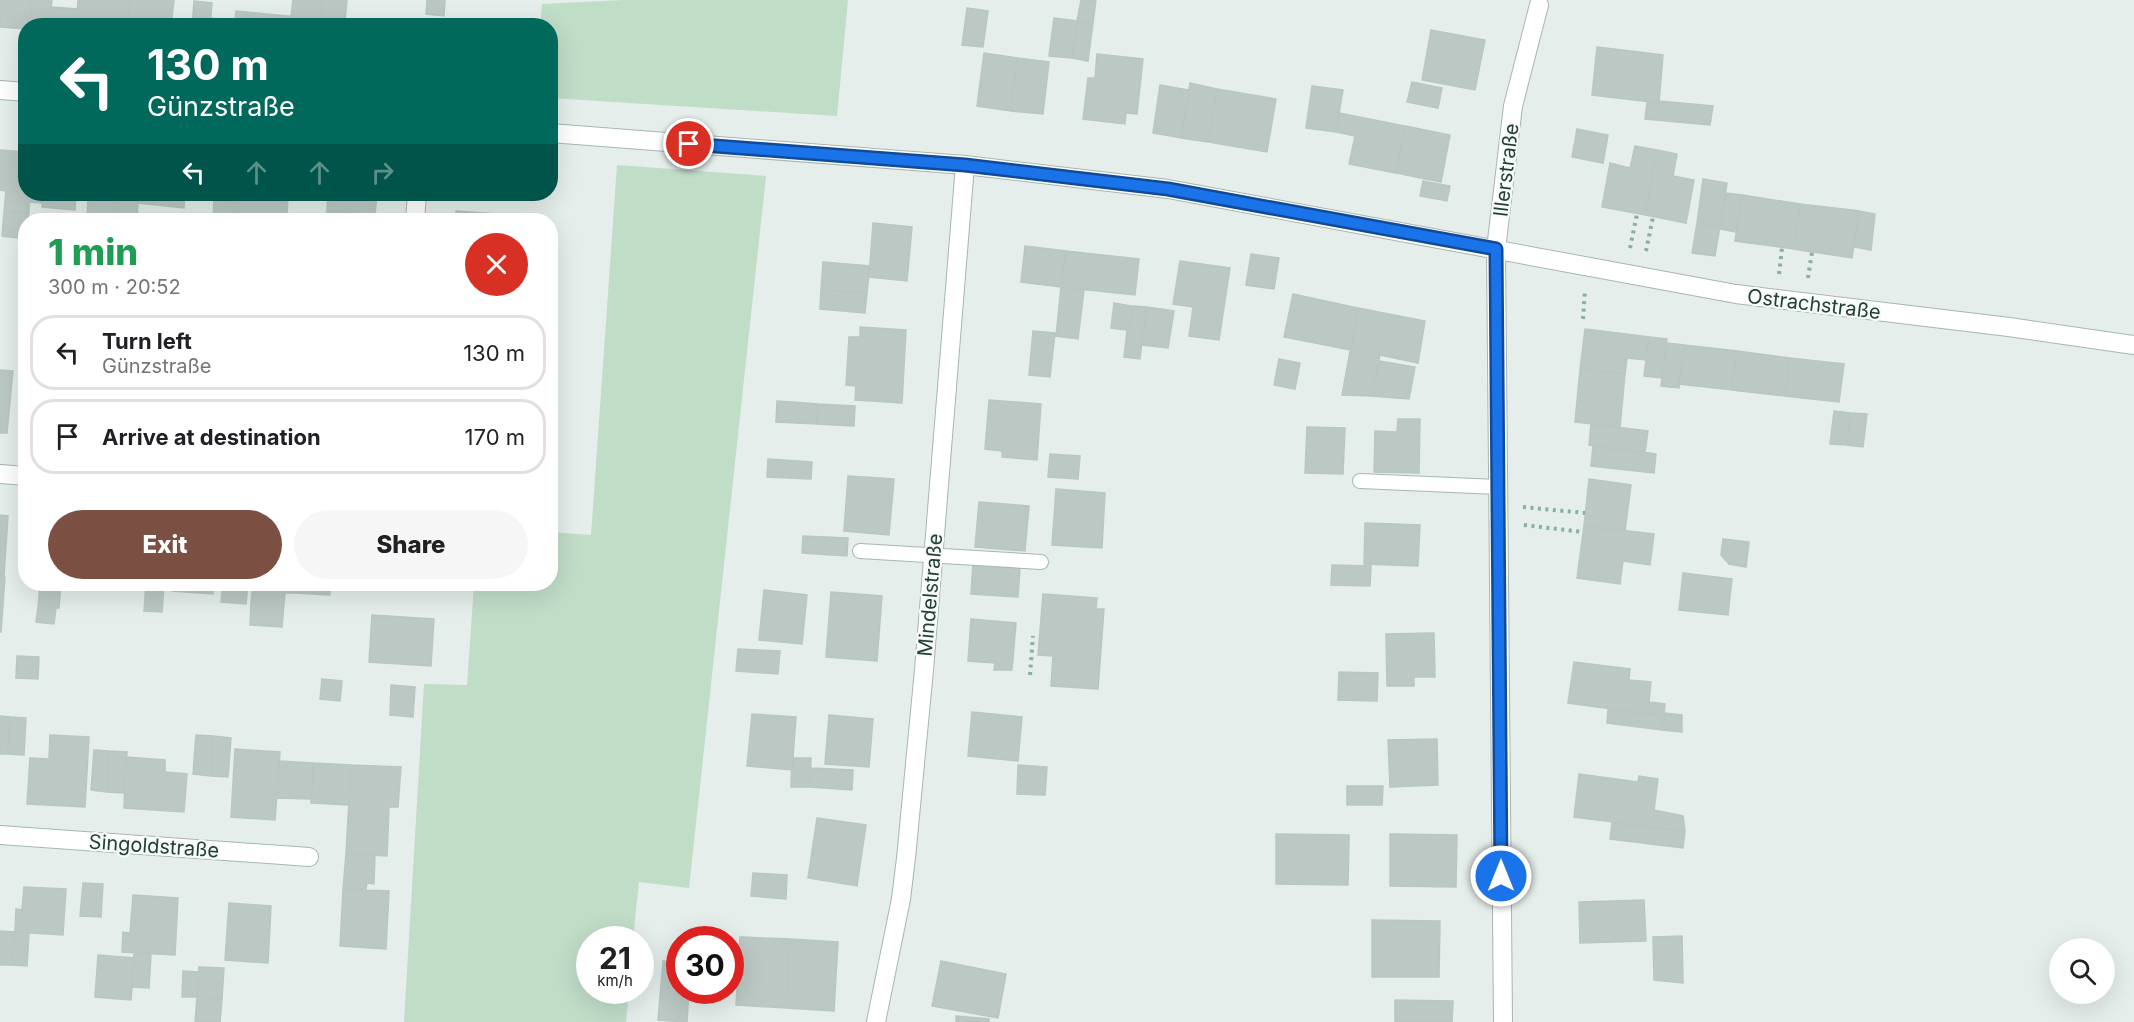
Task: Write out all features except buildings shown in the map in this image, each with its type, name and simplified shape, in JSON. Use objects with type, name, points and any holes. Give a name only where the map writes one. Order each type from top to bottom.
[{"type":"street","name":"Illerstraße","points":[[1503,1022],[1496,249],[1514,106],[1539,5]]},
{"type":"street","points":[[0,90],[18,91]]},
{"type":"street","name":"Ostrachstraße","points":[[558,134],[965,165],[1168,189],[1736,294],[2009,327],[2134,345]]},
{"type":"street","name":"Mindelstraße","points":[[876,1022],[904,868],[934,555],[965,165]]},
{"type":"street","points":[[0,474],[18,475]]},
{"type":"street","name":"Singoldstraße","points":[[0,835],[309,857]]},
{"type":"lane","points":[[1360,481],[1498,505]]},
{"type":"lane","points":[[860,551],[1041,562]]},
{"type":"path","points":[[1633,275],[1637,214]]},
{"type":"path","points":[[1633,275],[1653,217]]},
{"type":"path","points":[[1498,505],[1585,513]]},
{"type":"path","points":[[1498,505],[1583,532]]},
{"type":"path","points":[[1030,675],[1033,636]]},
{"type":"green space","points":[[624,0],[848,0],[837,116],[558,98],[558,18],[541,18],[542,4]]},
{"type":"green space","points":[[617,165],[766,176],[689,888],[639,882],[634,926],[576,926],[576,1004],[628,1004],[626,1022],[404,1022],[424,684],[467,685],[474,591],[558,591],[558,533],[591,535]]},
{"type":"route","points":[[689,144],[965,165],[1168,189],[1496,249],[1501,876]]}]
